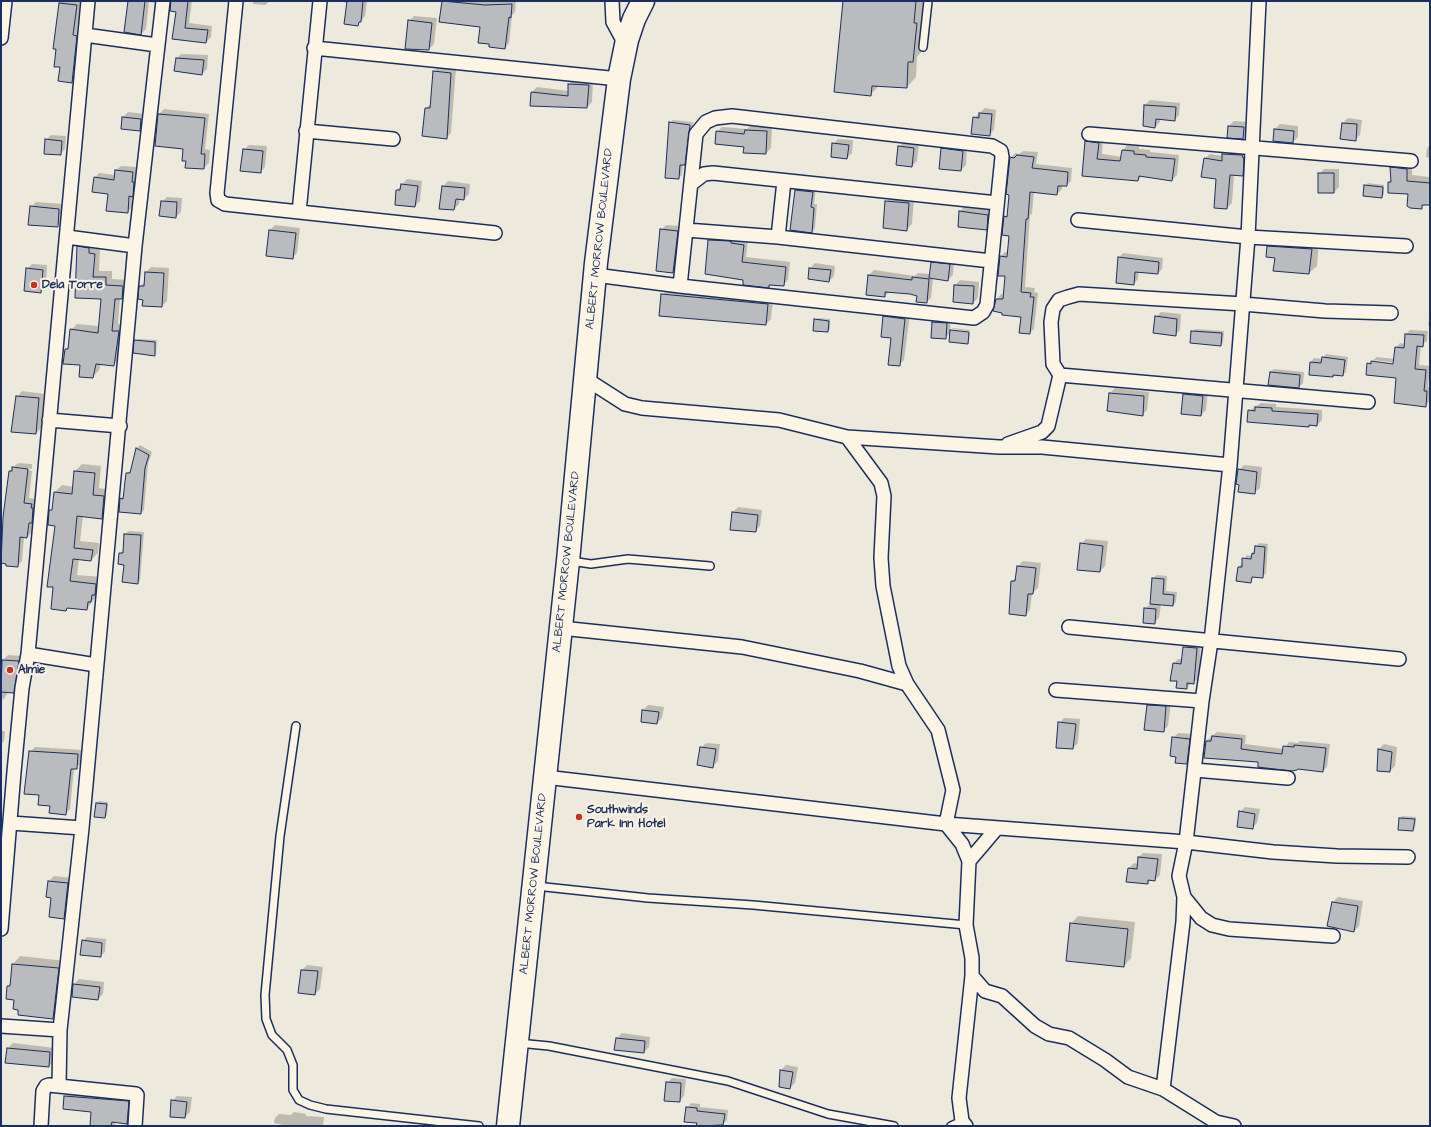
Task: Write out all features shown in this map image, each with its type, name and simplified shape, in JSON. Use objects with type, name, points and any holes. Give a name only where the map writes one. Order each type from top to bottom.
[{"type":"highway","name":"ALBERT MORROW BOULEVARD","points":[[508,1126],[568,561],[595,275],[619,79],[626,46],[634,19],[643,1]]},
{"type":"street","points":[[1,38],[5,1]]},
{"type":"street","points":[[1,929],[21,695],[28,654],[48,420],[67,237],[88,1]]},
{"type":"street","points":[[59,1086],[60,1030],[82,828],[96,665],[120,426],[135,246],[163,1]]},
{"type":"street","points":[[236,1],[218,185],[218,200],[225,204],[495,233]]},
{"type":"street","points":[[299,212],[314,48],[320,1]]},
{"type":"street","points":[[612,1],[613,22],[626,46]]},
{"type":"street","points":[[1163,1089],[1183,922],[1184,897],[1179,876],[1186,842],[1195,770],[1230,465],[1248,237],[1259,1]]},
{"type":"street","points":[[85,35],[157,45]]},
{"type":"street","points":[[314,48],[619,79]]},
{"type":"street","points":[[595,275],[680,286],[974,318],[983,312],[987,305],[1002,156],[1001,151],[997,148],[732,116],[715,118],[706,122],[696,134],[680,286]]},
{"type":"street","points":[[306,131],[393,139]]},
{"type":"street","points":[[1089,134],[1253,149],[1411,161]]},
{"type":"street","points":[[691,184],[704,174],[713,173],[997,203]]},
{"type":"street","points":[[778,237],[784,181]]},
{"type":"street","points":[[1078,220],[1248,237],[1406,246]]},
{"type":"street","points":[[686,230],[778,237],[991,261]]},
{"type":"street","points":[[67,237],[135,246]]},
{"type":"street","points":[[999,447],[1042,432],[1048,426],[1060,374],[1053,364],[1050,336],[1053,309],[1059,300],[1079,294],[1243,304],[1325,311],[1392,313]]},
{"type":"street","points":[[1060,374],[1368,402]]},
{"type":"street","points":[[586,379],[625,404],[636,407],[779,420],[847,438],[999,447],[1042,447],[1230,465]]},
{"type":"street","points":[[48,420],[120,426]]},
{"type":"street","points":[[847,438],[881,483],[884,496],[881,558],[883,586],[899,666],[906,684],[938,730],[953,790],[946,824]]},
{"type":"street","points":[[1069,627],[1399,659]]},
{"type":"street","points":[[561,628],[742,647],[860,671],[906,684]]},
{"type":"street","points":[[28,654],[96,665]]},
{"type":"street","points":[[1056,690],[1202,701]]},
{"type":"street","points":[[1195,770],[1288,778]]},
{"type":"street","points":[[545,777],[946,824],[1186,842],[1273,852],[1337,856],[1408,857]]},
{"type":"street","points":[[10,823],[82,828]]},
{"type":"street","points":[[946,824],[962,844],[969,861],[966,925],[972,958],[972,976],[959,1098],[960,1124]]},
{"type":"street","points":[[969,861],[997,828]]},
{"type":"street","points":[[1184,897],[1201,918],[1212,925],[1229,929],[1333,936]]},
{"type":"street","points":[[972,976],[985,991],[1002,996],[1035,1026],[1049,1034],[1069,1038],[1105,1060],[1128,1077],[1163,1089],[1216,1122],[1234,1126]]},
{"type":"street","points":[[1,1026],[60,1030]]},
{"type":"street","points":[[42,1126],[44,1088],[49,1085],[136,1094],[135,1126]]},
{"type":"lane","points":[[923,47],[928,1]]},
{"type":"lane","points":[[568,561],[591,564],[628,559],[710,566]]},
{"type":"lane","points":[[296,726],[280,836],[265,995],[266,1019],[272,1035],[286,1050],[293,1065],[293,1090],[299,1100],[310,1105],[326,1109],[479,1126]]},
{"type":"lane","points":[[534,886],[648,898],[761,906],[966,925]]},
{"type":"lane","points":[[518,1043],[549,1046],[728,1081],[828,1114],[894,1126]]},
{"type":"building","points":[[128,1],[145,1],[141,35],[124,32]]},
{"type":"building","points":[[171,1],[188,1],[185,28],[208,30],[206,43],[172,39],[176,12],[170,11]]},
{"type":"building","points":[[347,1],[363,1],[361,22],[359,22],[358,26],[344,24]]},
{"type":"building","points":[[442,1],[485,5],[512,4],[505,49],[489,47],[489,44],[478,43],[480,27],[439,22]]},
{"type":"building","points":[[843,1],[916,1],[914,23],[917,23],[913,62],[908,62],[907,88],[872,86],[871,96],[834,92]]},
{"type":"building","points":[[59,3],[77,5],[73,35],[77,36],[72,83],[58,81],[60,67],[54,67],[56,49],[53,49]]},
{"type":"building","points":[[408,20],[432,23],[429,50],[405,49]]},
{"type":"building","points":[[176,58],[204,60],[202,75],[174,71]]},
{"type":"building","points":[[433,71],[451,73],[447,139],[422,136],[425,108],[430,108]]},
{"type":"building","points":[[568,84],[589,85],[587,108],[530,106],[531,92],[568,96]]},
{"type":"building","points":[[1144,105],[1176,107],[1175,121],[1156,119],[1155,128],[1143,126]]},
{"type":"building","points":[[979,113],[992,114],[990,136],[971,134],[973,117],[979,118]]},
{"type":"building","points":[[158,114],[205,118],[201,154],[205,154],[204,169],[185,168],[186,161],[182,161],[183,149],[155,146]]},
{"type":"building","points":[[122,117],[141,119],[140,131],[121,129]]},
{"type":"building","points":[[669,122],[690,125],[685,165],[680,165],[679,179],[665,178]]},
{"type":"building","points":[[1342,123],[1357,124],[1356,141],[1340,139]]},
{"type":"building","points":[[1228,126],[1244,127],[1243,139],[1227,138]]},
{"type":"building","points":[[1274,129],[1294,131],[1293,143],[1273,141]]},
{"type":"building","points":[[745,130],[767,131],[766,154],[743,153],[744,147],[715,144],[716,131],[744,134]]},
{"type":"building","points":[[45,139],[62,141],[61,155],[44,154]]},
{"type":"building","points":[[1085,141],[1099,143],[1097,159],[1120,161],[1122,150],[1134,151],[1134,154],[1146,155],[1146,157],[1175,159],[1172,181],[1139,176],[1138,181],[1082,176]]},
{"type":"building","points":[[832,143],[849,145],[847,159],[831,157]]},
{"type":"building","points":[[898,146],[914,148],[912,167],[896,165]]},
{"type":"building","points":[[941,148],[963,151],[961,171],[939,169]]},
{"type":"building","points":[[243,149],[263,151],[261,173],[240,171]]},
{"type":"building","points":[[1222,154],[1242,155],[1244,160],[1243,176],[1230,175],[1227,209],[1214,208],[1216,179],[1201,177],[1204,158],[1222,161]]},
{"type":"building","points":[[1017,155],[1034,157],[1032,168],[1068,172],[1067,186],[1058,186],[1057,195],[1030,192],[1028,219],[1026,219],[1021,292],[1031,293],[1030,297],[1034,297],[1030,334],[1019,333],[1021,317],[1002,315],[1002,313],[993,311],[996,299],[1003,299],[1005,276],[998,276],[1000,256],[1007,257],[1009,236],[1002,235],[1004,216],[1007,217],[1009,195],[1006,194],[1010,157],[1014,158]]},
{"type":"building","points":[[1390,167],[1407,169],[1407,181],[1430,183],[1430,205],[1422,205],[1422,209],[1410,208],[1407,206],[1408,194],[1388,193],[1388,182],[1391,182]]},
{"type":"building","points":[[115,170],[133,172],[133,197],[129,196],[128,213],[106,211],[108,194],[92,192],[94,177],[114,180]]},
{"type":"building","points":[[1318,173],[1334,173],[1334,193],[1318,193]]},
{"type":"building","points":[[401,184],[418,186],[415,207],[395,205],[396,190],[400,190]]},
{"type":"building","points":[[1364,185],[1383,187],[1382,198],[1363,196]]},
{"type":"building","points":[[442,186],[465,188],[464,200],[456,199],[454,210],[439,209]]},
{"type":"building","points":[[795,190],[813,192],[811,207],[814,208],[812,233],[790,230]]},
{"type":"building","points":[[161,201],[177,202],[176,218],[159,216]]},
{"type":"building","points":[[885,201],[909,203],[907,231],[883,228]]},
{"type":"building","points":[[30,206],[59,209],[58,227],[28,225]]},
{"type":"building","points":[[959,211],[988,215],[987,230],[958,227]]},
{"type":"building","points":[[660,229],[678,231],[673,273],[656,271]]},
{"type":"building","points":[[269,230],[296,233],[293,259],[266,256]]},
{"type":"building","points":[[708,240],[731,241],[731,243],[744,245],[742,262],[786,267],[784,286],[769,285],[769,288],[743,285],[743,280],[705,274]]},
{"type":"building","points":[[77,246],[89,248],[89,253],[95,254],[93,277],[106,277],[106,285],[123,286],[122,299],[115,299],[112,331],[119,331],[114,366],[96,364],[93,378],[79,377],[80,365],[63,364],[65,349],[68,349],[70,329],[98,333],[101,299],[75,298]]},
{"type":"building","points":[[1267,246],[1312,249],[1309,274],[1273,271],[1275,258],[1266,257]]},
{"type":"building","points":[[1118,257],[1159,262],[1158,274],[1135,272],[1134,285],[1116,283]]},
{"type":"building","points":[[931,262],[950,264],[948,281],[929,278]]},
{"type":"building","points":[[26,268],[43,270],[41,293],[24,291]]},
{"type":"building","points":[[809,268],[831,270],[829,282],[808,279]]},
{"type":"building","points":[[145,272],[164,273],[162,307],[142,306],[143,300],[138,299],[139,286],[144,286]]},
{"type":"building","points":[[868,275],[912,280],[912,277],[929,279],[927,303],[916,302],[917,296],[910,294],[885,292],[885,297],[866,295]]},
{"type":"building","points":[[954,285],[974,286],[973,304],[953,302]]},
{"type":"building","points":[[661,294],[768,304],[766,325],[659,316]]},
{"type":"building","points":[[883,316],[905,319],[900,366],[888,365],[891,338],[881,337]]},
{"type":"building","points":[[1155,316],[1177,319],[1176,336],[1153,333]]},
{"type":"building","points":[[814,319],[829,321],[828,332],[813,331]]},
{"type":"building","points":[[932,322],[947,323],[946,339],[931,338]]},
{"type":"building","points":[[950,330],[969,332],[968,344],[949,342]]},
{"type":"building","points":[[1191,331],[1222,333],[1221,346],[1190,343]]},
{"type":"building","points":[[1405,334],[1424,335],[1423,347],[1417,346],[1415,369],[1426,370],[1424,391],[1427,391],[1426,407],[1394,403],[1396,378],[1366,375],[1367,363],[1371,364],[1371,361],[1393,364],[1395,347],[1404,348]]},
{"type":"building","points":[[134,340],[155,342],[155,356],[133,353]]},
{"type":"building","points":[[1322,357],[1345,360],[1343,376],[1333,375],[1333,377],[1309,375],[1310,362],[1321,363]]},
{"type":"building","points":[[1270,372],[1300,375],[1299,388],[1268,385]]},
{"type":"building","points":[[1109,393],[1144,396],[1143,416],[1107,411]]},
{"type":"building","points":[[1183,394],[1203,396],[1201,416],[1181,414]]},
{"type":"building","points":[[16,396],[39,398],[36,434],[11,432]]},
{"type":"building","points":[[1255,407],[1272,408],[1272,411],[1318,414],[1317,426],[1309,425],[1309,427],[1247,422],[1248,410],[1255,411]]},
{"type":"building","points":[[136,448],[149,455],[145,468],[141,514],[119,512],[120,498],[123,499],[126,473],[130,473]]},
{"type":"building","points":[[12,467],[28,469],[24,503],[32,504],[31,508],[33,508],[32,523],[29,523],[27,538],[20,537],[18,567],[6,566],[6,564],[1,563],[3,517],[9,471],[12,471]]},
{"type":"building","points":[[1238,469],[1257,472],[1255,494],[1238,492],[1239,485],[1236,484]]},
{"type":"building","points":[[74,471],[95,473],[93,495],[104,496],[102,519],[77,516],[74,548],[93,550],[91,561],[73,559],[70,581],[96,584],[95,595],[92,595],[91,602],[88,602],[87,610],[67,608],[66,611],[51,609],[53,587],[47,587],[55,526],[48,525],[49,510],[52,510],[54,492],[72,494]]},
{"type":"building","points":[[732,512],[758,515],[756,532],[730,530]]},
{"type":"building","points":[[124,534],[141,535],[138,584],[122,582],[124,565],[118,564],[119,553],[123,553]]},
{"type":"building","points":[[1080,543],[1103,546],[1100,572],[1077,570]]},
{"type":"building","points":[[1255,546],[1265,547],[1263,578],[1252,577],[1251,583],[1236,581],[1238,567],[1242,567],[1242,558],[1251,559],[1252,553],[1254,554]]},
{"type":"building","points":[[1017,566],[1036,568],[1033,594],[1028,594],[1026,616],[1009,614],[1011,581],[1015,581]]},
{"type":"building","points":[[1152,578],[1164,579],[1163,594],[1174,595],[1173,606],[1150,604]]},
{"type":"building","points":[[1144,608],[1156,609],[1155,624],[1143,623]]},
{"type":"building","points":[[1183,647],[1197,648],[1194,684],[1187,683],[1187,689],[1176,688],[1177,681],[1170,681],[1173,663],[1181,664]]},
{"type":"building","points":[[2,660],[19,661],[14,693],[1,692]]},
{"type":"building","points":[[1147,705],[1166,706],[1164,732],[1144,730]]},
{"type":"building","points":[[642,710],[659,712],[657,724],[641,722]]},
{"type":"building","points":[[1058,722],[1076,724],[1073,749],[1056,748]]},
{"type":"building","points":[[1212,736],[1242,739],[1241,749],[1282,754],[1283,746],[1294,747],[1294,745],[1326,748],[1323,772],[1298,769],[1292,771],[1266,768],[1258,767],[1258,762],[1204,758],[1206,741],[1211,741]]},
{"type":"building","points":[[1172,737],[1190,739],[1187,764],[1175,763],[1176,757],[1170,756]]},
{"type":"building","points":[[700,747],[716,749],[713,768],[697,765]]},
{"type":"building","points":[[1378,749],[1392,752],[1390,772],[1377,771]]},
{"type":"building","points":[[29,751],[78,754],[77,769],[71,769],[66,815],[49,813],[50,806],[38,805],[39,795],[24,794]]},
{"type":"building","points":[[96,803],[107,804],[105,818],[94,817]]},
{"type":"building","points":[[1239,811],[1255,814],[1253,829],[1237,827]]},
{"type":"building","points":[[1399,818],[1415,819],[1413,831],[1398,830]]},
{"type":"building","points":[[1138,857],[1158,859],[1155,881],[1148,880],[1148,884],[1126,882],[1128,868],[1137,869]]},
{"type":"building","points":[[48,881],[68,883],[64,919],[49,917],[51,898],[46,897]]},
{"type":"building","points":[[1332,902],[1358,906],[1354,932],[1327,926]]},
{"type":"building","points":[[1070,923],[1128,929],[1124,967],[1066,961]]},
{"type":"building","points":[[82,940],[102,943],[101,957],[80,955]]},
{"type":"building","points":[[12,964],[59,968],[53,1019],[18,1015],[18,1010],[13,1009],[14,1000],[6,999],[7,986],[10,986]]},
{"type":"building","points":[[301,970],[318,971],[315,995],[298,993]]},
{"type":"building","points":[[73,984],[100,987],[98,1000],[72,997]]},
{"type":"building","points":[[616,1038],[645,1041],[644,1053],[614,1050]]},
{"type":"building","points":[[7,1048],[50,1052],[49,1067],[5,1063]]},
{"type":"building","points":[[780,1070],[793,1072],[790,1089],[779,1087]]},
{"type":"building","points":[[666,1082],[681,1083],[680,1102],[664,1101]]},
{"type":"building","points":[[64,1096],[129,1101],[127,1124],[112,1122],[111,1126],[90,1126],[91,1112],[63,1109]]},
{"type":"building","points":[[171,1100],[187,1102],[185,1118],[170,1117]]},
{"type":"building","points":[[686,1107],[697,1108],[697,1111],[725,1114],[723,1125],[696,1126],[697,1123],[684,1122]]},
{"type":"place","name":"Dela Torre","points":[[34,285]]},
{"type":"place","name":"Almie","points":[[10,670]]},
{"type":"place","name":"Southwinds Park Inn Hotel","points":[[579,817]]}]
